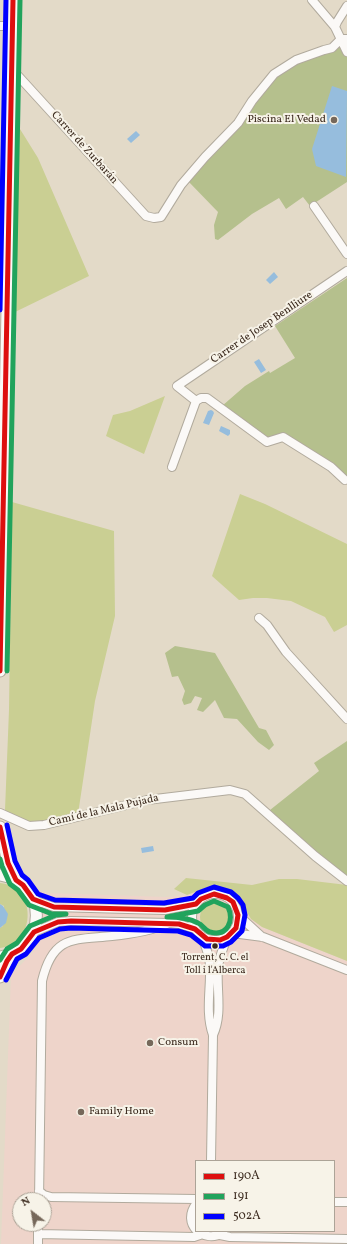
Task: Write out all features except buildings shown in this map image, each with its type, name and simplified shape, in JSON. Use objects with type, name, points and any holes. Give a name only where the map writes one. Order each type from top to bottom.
[{"type":"main road","points":[[0,672],[2,488],[11,68],[6,26],[12,0]]},
{"type":"main road","points":[[0,827],[8,863],[16,880]]},
{"type":"main road","points":[[0,875],[7,876],[23,885],[33,899],[37,910],[37,921],[34,932],[25,945],[12,954],[0,957]]},
{"type":"main road","points":[[0,977],[12,954]]},
{"type":"street","points":[[312,0],[344,39],[347,52]]},
{"type":"street","points":[[335,27],[347,6]]},
{"type":"street","name":"Carrer de Zurbarán","points":[[11,68],[146,216],[154,218],[161,217],[181,185],[204,157],[238,123],[274,74],[296,60],[332,48],[344,39]]},
{"type":"street","points":[[314,206],[347,254]]},
{"type":"street","name":"Carrer de Josep Benlliure","points":[[196,401],[177,386],[347,271]]},
{"type":"street","points":[[172,467],[196,401],[201,398],[207,398],[267,442],[283,437],[330,467],[345,480]]},
{"type":"street","points":[[259,618],[267,626],[286,652],[347,719]]},
{"type":"street","name":"Camí de la Mala Pujada","points":[[0,813],[28,826],[44,824],[147,800],[230,790],[245,794],[315,856],[347,881]]},
{"type":"street","points":[[34,932],[58,922],[71,921],[169,923],[179,924],[198,932],[214,940],[220,940],[229,935],[236,928],[238,915],[233,902],[221,895],[214,894],[207,896],[196,904],[192,917],[198,932],[208,952],[210,965],[209,1024],[213,1035],[211,1160]]},
{"type":"street","points":[[33,899],[54,907],[165,910],[196,904]]},
{"type":"street","points":[[238,915],[263,937]]},
{"type":"street","points":[[169,923],[154,929],[128,934],[74,939],[55,951],[47,964],[42,981],[39,1191],[44,1195],[51,1197],[195,1199]]},
{"type":"street","points":[[229,935],[263,937],[347,970]]},
{"type":"street","points":[[213,1035],[218,1025],[218,967],[221,954],[229,935]]},
{"type":"street","points":[[335,1202],[347,1202]]},
{"type":"street","points":[[195,1205],[192,1209],[191,1221],[192,1227],[195,1230]]},
{"type":"street","points":[[197,1232],[210,1241],[222,1233],[230,1237],[347,1239]]},
{"type":"street","points":[[38,1244],[38,1234],[194,1237],[200,1235]]},
{"type":"shaded area","points":[[214,886],[226,888],[238,897],[251,919],[262,927],[347,961],[347,1244],[1,1244],[11,975],[34,951],[28,887],[46,893],[167,897],[187,895]]},
{"type":"green space","points":[[347,38],[347,182],[310,206],[303,197],[286,209],[279,198],[252,214],[218,240],[215,239],[214,225],[218,212],[187,180],[274,74]]},
{"type":"green space","points":[[15,121],[38,158],[89,276],[13,313]]},
{"type":"green space","points":[[347,278],[347,478],[281,434],[268,438],[222,406],[245,386],[269,371],[270,373],[295,358],[275,326]]},
{"type":"green space","points":[[165,396],[144,454],[106,436],[113,415],[130,411]]},
{"type":"green space","points":[[240,494],[265,504],[347,544],[347,625],[334,632],[325,617],[291,601],[267,598],[239,600],[212,576]]},
{"type":"green space","points":[[12,502],[114,531],[115,616],[95,701],[78,814],[37,824],[25,821],[5,810],[9,710]]},
{"type":"green space","points":[[175,646],[215,653],[259,728],[266,730],[274,745],[269,750],[258,742],[237,719],[224,718],[215,700],[203,712],[197,710],[202,698],[195,696],[191,703],[184,705],[182,700],[185,691],[178,676],[172,677],[165,653]]},
{"type":"green space","points":[[347,741],[347,877],[302,840],[270,810],[319,771],[314,763]]},
{"type":"green space","points":[[186,878],[252,885],[279,879],[297,879],[347,885],[347,961],[262,927],[251,919],[238,897],[226,888],[215,886],[208,887],[187,895],[174,889]]},
{"type":"green space","points":[[0,883],[12,887],[21,894],[26,904],[28,915],[26,926],[21,936],[12,944],[0,948],[0,928],[3,926],[4,906],[0,904]]},
{"type":"green space","points":[[215,902],[226,906],[230,917],[226,928],[215,932],[204,928],[200,917],[204,906]]},
{"type":"water","name":"Piscina El Vedad","points":[[332,86],[347,91],[346,177],[316,166],[312,149]]},
{"type":"water","points":[[136,131],[140,135],[131,143],[127,139]]},
{"type":"water","points":[[274,272],[278,277],[270,284],[266,280]]},
{"type":"water","points":[[259,359],[266,370],[261,373],[254,362]]},
{"type":"water","points":[[211,410],[214,413],[209,425],[203,423],[208,411]]},
{"type":"water","points":[[221,426],[230,430],[230,434],[228,436],[219,431]]},
{"type":"water","points":[[153,846],[154,851],[142,853],[141,848]]},
{"type":"water","points":[[0,904],[8,914],[6,923],[0,928]]},
{"type":"transit line","name":"502A","points":[[0,310],[6,0]]},
{"type":"transit line","name":"190A","points":[[0,671],[13,0]]},
{"type":"transit line","name":"191","points":[[7,671],[20,0]]},
{"type":"transit line","name":"502A","points":[[6,980],[17,959],[26,954],[39,938],[60,929],[178,931],[191,935],[205,946],[223,946],[231,942],[242,931],[245,915],[243,905],[238,898],[231,892],[214,887],[198,893],[193,898],[164,903],[55,900],[38,894],[28,880],[22,875],[15,861],[7,825]]},
{"type":"transit line","name":"190A","points":[[0,827],[8,863],[16,880],[23,885],[33,899],[54,907],[165,910],[196,904],[201,899],[214,894],[227,898],[233,902],[238,915],[236,928],[227,937],[220,940],[207,939],[195,929],[179,924],[71,921],[58,922],[34,932],[21,949],[12,954],[0,977]]},
{"type":"transit line","name":"191","points":[[0,859],[10,884],[18,890],[29,905],[52,914],[66,914],[56,915],[30,926],[17,943],[7,949],[0,960]]},
{"type":"transit line","name":"191","points":[[214,901],[228,907],[230,912],[230,922],[225,930],[221,932],[216,933],[208,931],[195,921],[167,917],[198,911],[205,905],[214,901]]},
{"type":"place","name":"Piscina El Vedad","points":[[334,120]]},
{"type":"place","name":"Torrent, C. C. el Toll i l'Alberca","points":[[215,946]]},
{"type":"place","name":"Consum","points":[[150,1043]]},
{"type":"place","name":"Family Home","points":[[81,1112]]}]
